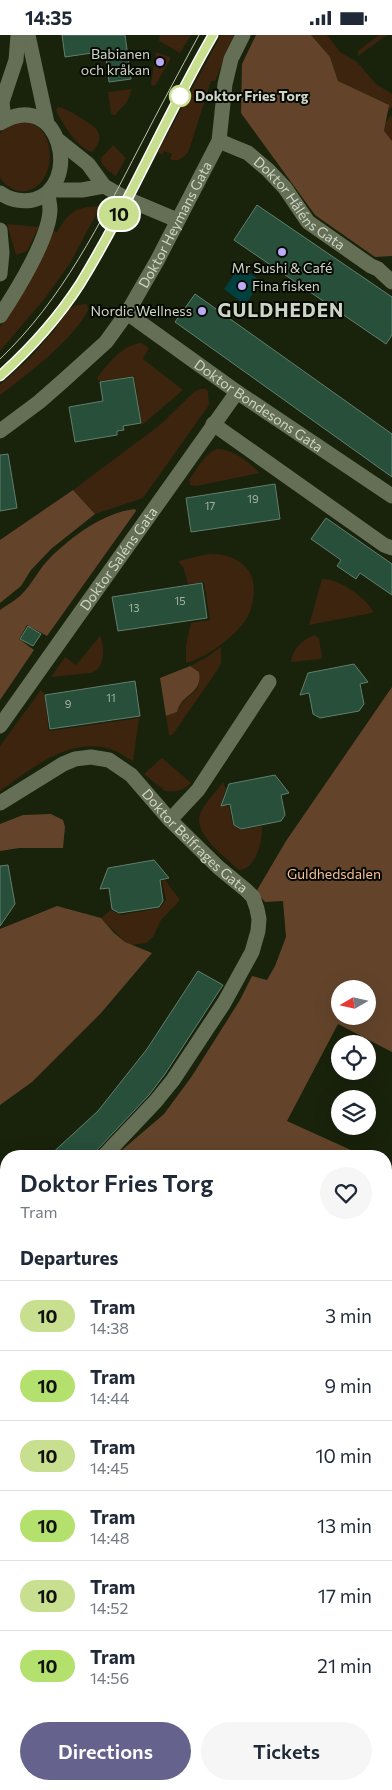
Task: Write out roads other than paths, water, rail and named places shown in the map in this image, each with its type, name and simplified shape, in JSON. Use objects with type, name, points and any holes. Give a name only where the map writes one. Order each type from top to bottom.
[{"type":"street","points":[[0,316],[19,285],[40,242],[50,210],[50,192],[56,180],[61,159],[58,140],[47,123],[39,118],[21,115],[2,121],[2,102],[16,60],[18,35]]},
{"type":"street","points":[[28,35],[47,123]]},
{"type":"street","name":"Doktor Heymans Gata","points":[[0,431],[39,402],[85,362],[106,342],[128,313],[204,172],[218,141],[225,84],[231,59],[243,35]]},
{"type":"street","points":[[58,140],[88,164],[104,186],[127,199],[177,220]]},
{"type":"street","name":"Doktor Håléns Gata","points":[[218,141],[248,153],[285,188],[308,222],[371,267],[385,269],[392,282]]},
{"type":"street","points":[[0,193],[22,201],[31,200],[50,192],[82,190],[104,186]]},
{"type":"street","points":[[0,229],[2,253],[0,274]]},
{"type":"street","name":"Doktor Bondesons Gata","points":[[128,313],[237,392],[392,497]]},
{"type":"street","name":"Doktor Saléns Gata","points":[[0,726],[237,392]]},
{"type":"street","points":[[213,424],[384,545],[392,548]]},
{"type":"street","points":[[170,820],[198,790],[269,682]]},
{"type":"street","name":"Doktor Belfrages Gata","points":[[0,803],[63,764],[75,759],[92,757],[108,759],[131,775],[170,820],[218,867],[253,897],[259,919],[258,931],[246,965],[224,1003],[172,1080],[150,1109],[110,1150]]},
{"type":"water","points":[[240,266],[261,281],[245,305],[224,289]]},
{"type":"tram line","points":[[0,359],[43,311],[79,259],[199,35]]},
{"type":"tram line","points":[[0,376],[36,340],[67,301],[95,259],[120,215],[213,35]]},
{"type":"tram line","name":"10","points":[[0,376],[43,332],[79,285],[113,227],[146,160],[213,35]]},
{"type":"place","name":"Babianen och kråkan","points":[[160,62]]},
{"type":"place","name":"Doktor Fries Torg","points":[[180,96]]},
{"type":"place","name":"Mr Sushi & Café","points":[[282,252]]},
{"type":"place","name":"Fina fisken","points":[[242,286]]},
{"type":"place","name":"Nordic Wellness","points":[[202,311]]},
{"type":"district","name":"GULDHEDEN","points":[[281,310]]},
{"type":"park label","name":"Guldhedsdalen","points":[[334,874]]}]
